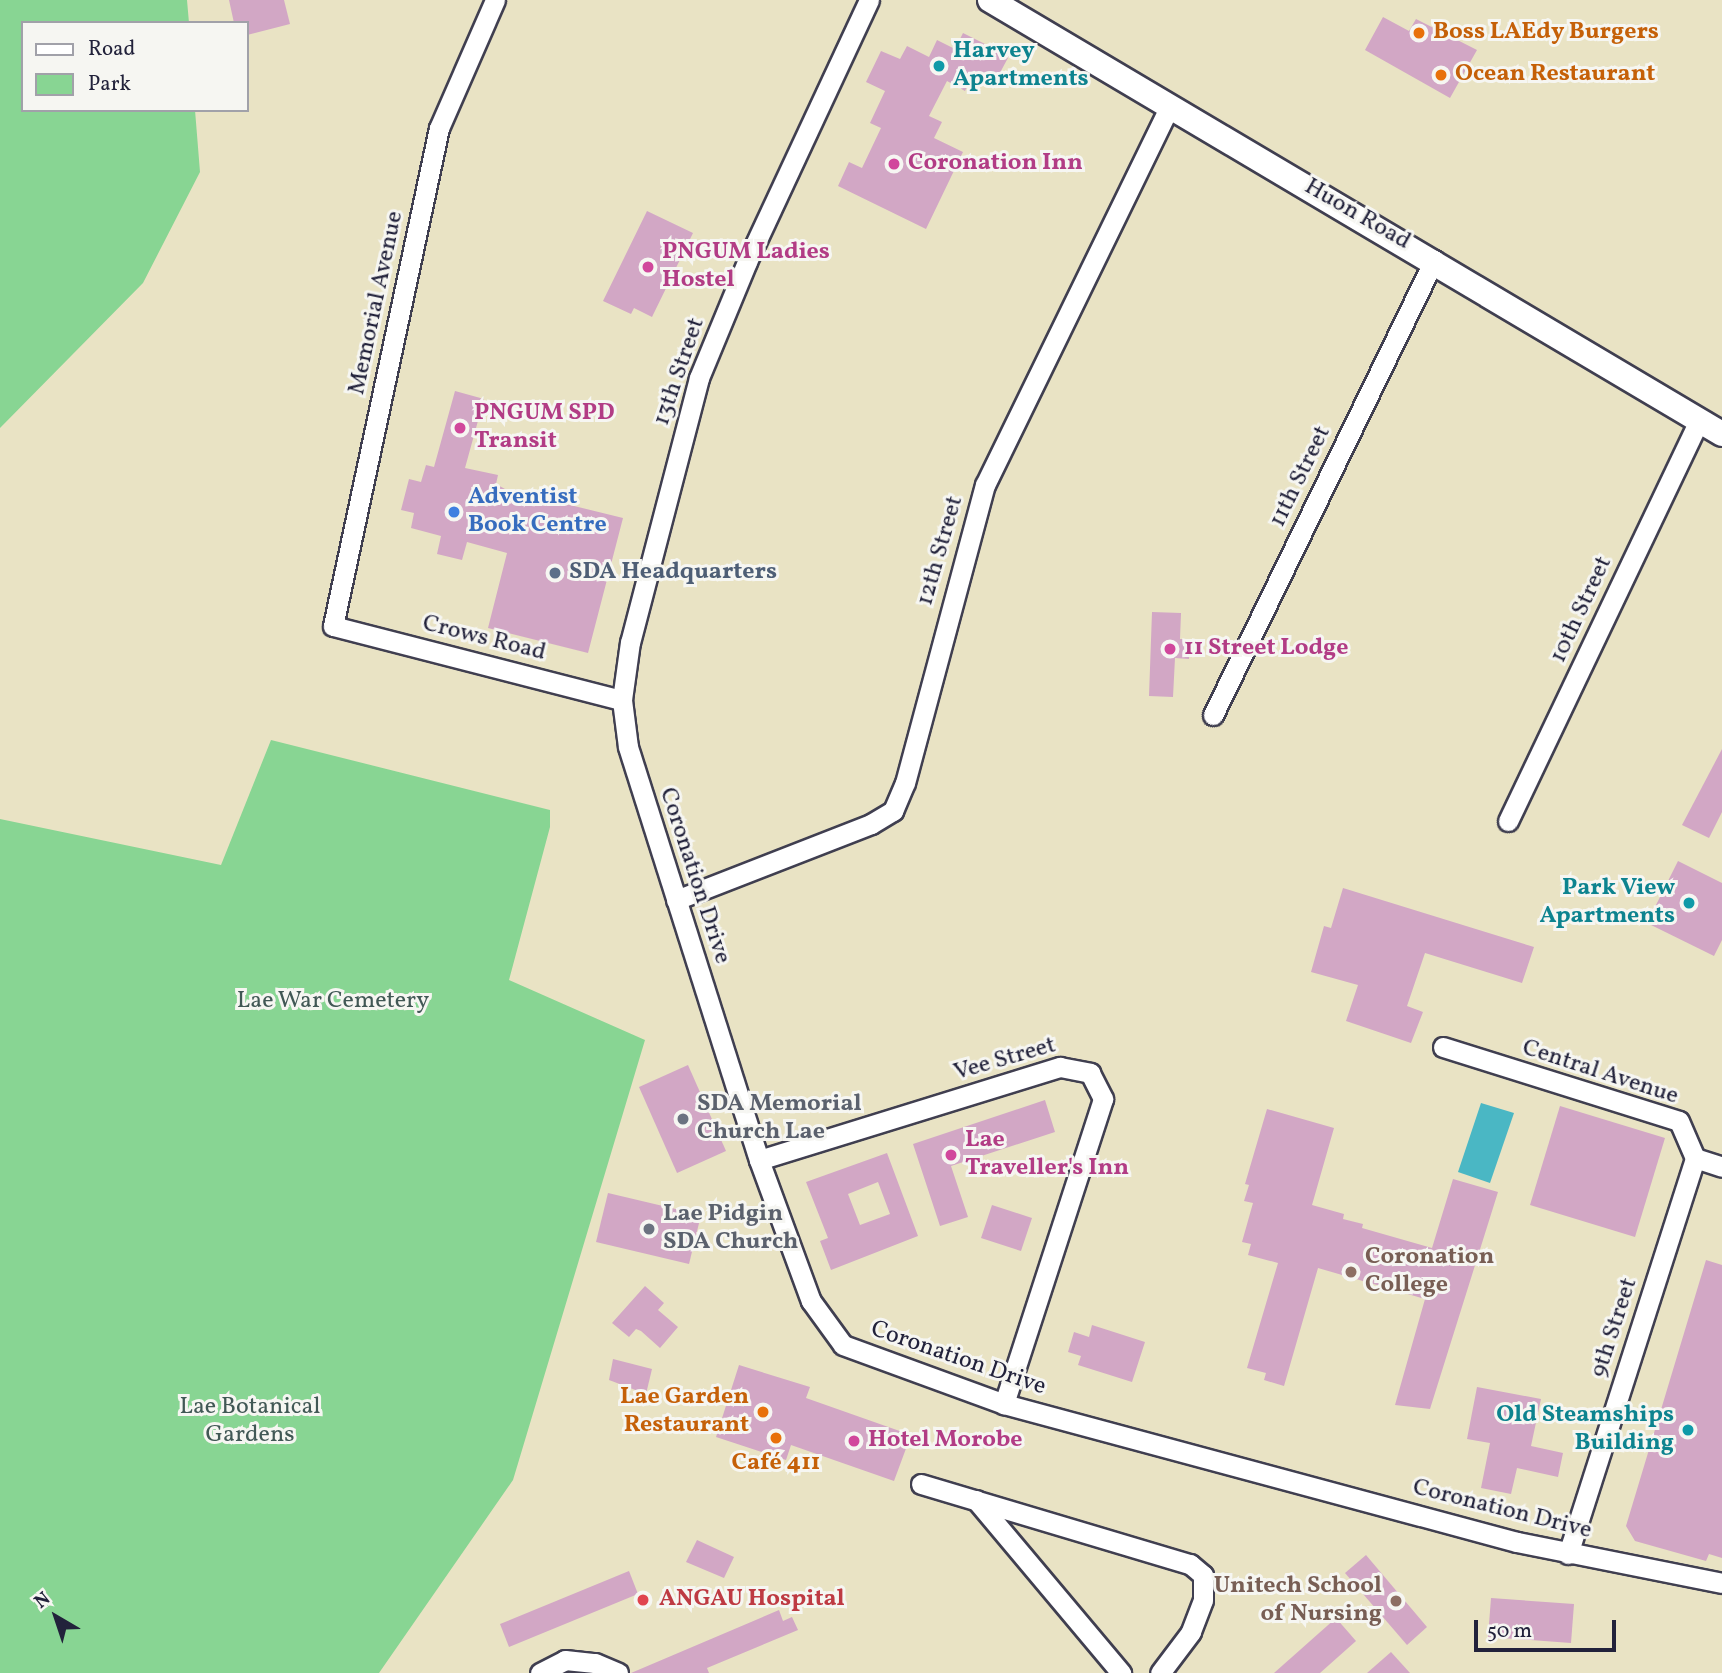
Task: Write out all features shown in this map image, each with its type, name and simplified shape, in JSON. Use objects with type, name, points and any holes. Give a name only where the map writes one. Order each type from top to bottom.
[{"type":"main road","name":"Huon Road","points":[[990,0],[1434,260],[1722,434]]},
{"type":"street","name":"Memorial Avenue","points":[[333,626],[439,128],[495,0]]},
{"type":"street","name":"13th Street","points":[[622,700],[630,642],[699,378],[747,262],[869,0]]},
{"type":"street","name":"12th Street","points":[[676,900],[871,824],[893,811],[985,485],[1170,106]]},
{"type":"street","name":"11th Street","points":[[1213,715],[1434,260]]},
{"type":"street","name":"10th Street","points":[[1508,821],[1699,420]]},
{"type":"street","name":"Crows Road","points":[[333,626],[622,700]]},
{"type":"street","name":"Coronation Drive","points":[[622,700],[628,747],[759,1160],[811,1301],[843,1345],[1004,1404],[1568,1554],[1722,1583]]},
{"type":"street","name":"Central Avenue","points":[[1443,1047],[1678,1121],[1695,1158]]},
{"type":"street","name":"Vee Street","points":[[759,1160],[1060,1067],[1090,1073],[1103,1099],[1004,1404]]},
{"type":"street","points":[[1695,1158],[1722,1167]]},
{"type":"street","name":"9th Street","points":[[1568,1554],[1695,1158]]},
{"type":"street","points":[[921,1484],[1190,1564],[1203,1575],[1203,1600],[1191,1632],[1160,1673]]},
{"type":"street","points":[[976,1500],[1121,1673]]},
{"type":"street","points":[[540,1673],[565,1660],[596,1663],[618,1673]]},
{"type":"green space","points":[[0,0],[187,0],[189,21],[21,21],[21,112],[195,112],[200,172],[143,283],[0,428]]},
{"type":"green space","points":[[271,740],[550,810],[550,827],[509,980],[645,1040],[513,1480],[379,1673],[0,1673],[0,819],[221,865]]},
{"type":"water","points":[[1481,1103],[1514,1113],[1490,1183],[1458,1172]]},
{"type":"building","points":[[229,0],[284,0],[290,24],[248,35],[248,21],[234,21]]},
{"type":"building","points":[[1383,17],[1409,31],[1416,19],[1477,50],[1450,98],[1365,50]]},
{"type":"building","points":[[963,33],[1009,56],[995,82],[974,72],[965,91],[947,81],[929,116],[942,122],[934,138],[963,152],[926,229],[838,186],[849,162],[862,168],[881,128],[870,123],[885,91],[866,82],[881,51],[900,59],[907,46],[929,57],[937,40],[955,49]]},
{"type":"building","name":"PNGUM Ladies Hostel","points":[[647,211],[693,233],[652,317],[634,308],[631,314],[603,301]]},
{"type":"building","points":[[455,391],[484,399],[465,468],[498,475],[496,484],[505,489],[623,518],[588,653],[488,628],[507,553],[467,542],[462,560],[437,554],[441,536],[411,528],[414,513],[401,510],[409,479],[421,482],[426,465],[434,467]]},
{"type":"building","name":"11 Street Lodge","points":[[1152,612],[1181,613],[1180,639],[1190,639],[1189,659],[1175,658],[1173,697],[1149,696]]},
{"type":"building","points":[[1722,749],[1722,812],[1709,838],[1682,825]]},
{"type":"building","name":"Park View Apartments","points":[[1678,861],[1722,883],[1722,940],[1714,956],[1647,923]]},
{"type":"building","points":[[1343,888],[1534,947],[1522,983],[1425,953],[1407,1006],[1423,1012],[1411,1043],[1346,1021],[1358,985],[1311,972],[1324,926],[1331,928]]},
{"type":"building","name":"SDA Memorial Church Lae","points":[[688,1065],[726,1151],[677,1173],[639,1087]]},
{"type":"building","name":"Lae Traveller's Inn","points":[[1045,1100],[1055,1132],[951,1166],[968,1217],[940,1226],[913,1144]]},
{"type":"building","points":[[1560,1106],[1665,1138],[1635,1237],[1530,1205]]},
{"type":"building","points":[[1267,1109],[1334,1128],[1312,1205],[1344,1214],[1343,1219],[1363,1224],[1362,1228],[1432,1248],[1453,1179],[1498,1192],[1430,1409],[1395,1405],[1425,1299],[1318,1268],[1284,1386],[1264,1380],[1266,1373],[1247,1368],[1278,1263],[1248,1255],[1251,1244],[1242,1242],[1253,1203],[1244,1201],[1249,1185],[1245,1184]]},
{"type":"building","points":[[887,1153],[918,1236],[831,1270],[820,1241],[828,1238],[806,1182]],"holes":[[[878,1182],[890,1214],[860,1225],[848,1194]]]},
{"type":"building","name":"Lae Pidgin SDA Church","points":[[608,1193],[701,1215],[689,1264],[596,1242]]},
{"type":"building","name":"Lae Traveller's Inn","points":[[992,1205],[1032,1218],[1021,1251],[981,1238]]},
{"type":"building","points":[[1706,1260],[1722,1265],[1722,1558],[1709,1554],[1706,1561],[1635,1541],[1626,1526]]},
{"type":"building","points":[[645,1286],[664,1303],[658,1310],[678,1327],[660,1348],[641,1331],[636,1329],[629,1337],[612,1323]]},
{"type":"building","points":[[1092,1325],[1145,1342],[1132,1382],[1078,1365],[1081,1356],[1068,1352],[1074,1332],[1089,1337]]},
{"type":"building","points":[[613,1359],[652,1369],[646,1394],[609,1380]]},
{"type":"building","points":[[739,1365],[810,1387],[806,1398],[911,1435],[894,1481],[791,1445],[786,1460],[716,1437]]},
{"type":"building","points":[[1477,1387],[1541,1399],[1531,1446],[1563,1453],[1558,1477],[1517,1468],[1511,1494],[1481,1488],[1490,1443],[1467,1439]]},
{"type":"building","points":[[697,1540],[734,1557],[724,1578],[686,1562]]},
{"type":"building","points":[[1366,1555],[1427,1627],[1407,1645],[1345,1573]]},
{"type":"building","points":[[629,1571],[638,1594],[509,1647],[500,1624]]},
{"type":"building","points":[[1491,1598],[1574,1604],[1571,1643],[1488,1637]]},
{"type":"building","points":[[779,1610],[783,1621],[792,1617],[798,1630],[707,1668],[709,1673],[631,1673]]},
{"type":"building","points":[[1336,1618],[1356,1641],[1320,1673],[1274,1673]]},
{"type":"building","points":[[1391,1652],[1410,1673],[1367,1673]]},
{"type":"place","name":"Boss LAEdy Burgers","points":[[1419,33]]},
{"type":"place","name":"Harvey Apartments","points":[[939,66]]},
{"type":"place","name":"Ocean Restaurant","points":[[1441,75]]},
{"type":"place","name":"Coronation Inn","points":[[894,164]]},
{"type":"place","name":"PNGUM Ladies Hostel","points":[[648,267]]},
{"type":"place","name":"PNGUM SPD Transit","points":[[460,428]]},
{"type":"place","name":"Adventist Book Centre","points":[[454,512]]},
{"type":"place","name":"SDA Headquarters","points":[[555,573]]},
{"type":"place","name":"11 Street Lodge","points":[[1170,649]]},
{"type":"place","name":"Park View Apartments","points":[[1689,903]]},
{"type":"place","name":"SDA Memorial Church Lae","points":[[683,1119]]},
{"type":"place","name":"Lae Traveller's Inn","points":[[951,1155]]},
{"type":"place","name":"Lae Pidgin SDA Church","points":[[649,1229]]},
{"type":"place","name":"Coronation College","points":[[1351,1272]]},
{"type":"place","name":"Lae Garden Restaurant","points":[[763,1412]]},
{"type":"place","name":"Old Steamships Building","points":[[1688,1430]]},
{"type":"place","name":"Café 411","points":[[776,1438]]},
{"type":"place","name":"Hotel Morobe","points":[[854,1441]]},
{"type":"place","name":"ANGAU Hospital","points":[[643,1600]]},
{"type":"place","name":"Unitech School of Nursing","points":[[1396,1601]]},
{"type":"park label","name":"Lae War Cemetery","points":[[333,1002]]},
{"type":"park label","name":"Lae Botanical Gardens","points":[[250,1422]]}]
